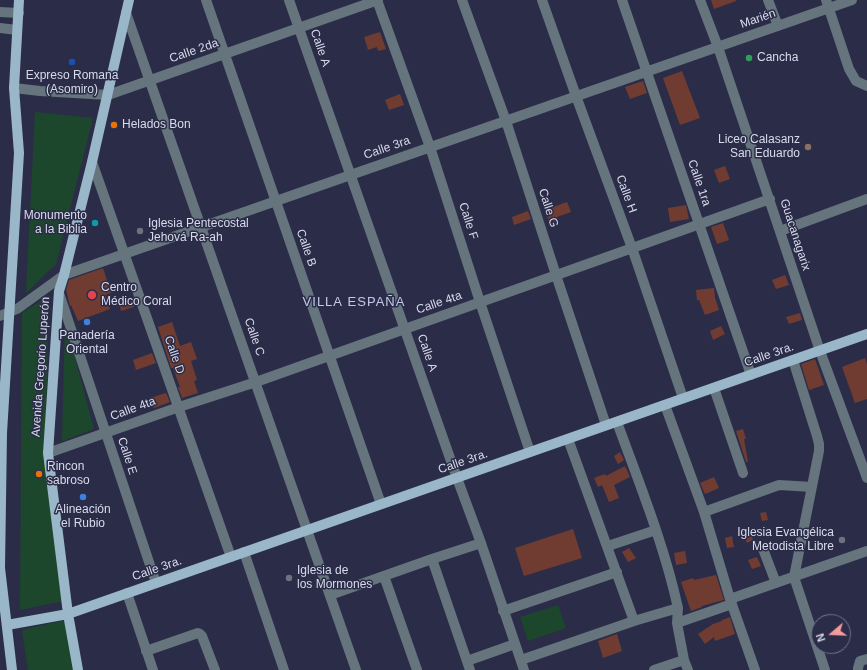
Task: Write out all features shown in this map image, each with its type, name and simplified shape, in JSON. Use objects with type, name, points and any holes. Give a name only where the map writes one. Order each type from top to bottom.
[{"type":"main road","points":[[12,670],[0,568],[5,314],[19,153],[14,88],[19,0]]},
{"type":"main road","name":"Avenida Gregorio Luperón","points":[[78,670],[68,611],[48,453],[59,291],[92,162],[129,0]]},
{"type":"main road","name":"Calle 3ra.","points":[[6,622],[68,611],[127,593],[867,334]]},
{"type":"street","name":"Calle B","points":[[206,0],[381,504]]},
{"type":"street","name":"Calle A","points":[[289,0],[481,543],[522,665]]},
{"type":"street","name":"Calle 2da","points":[[14,88],[108,95],[378,0]]},
{"type":"street","name":"Calle F","points":[[378,0],[430,147],[530,452]]},
{"type":"street","name":"Calle G","points":[[462,0],[506,121],[606,425]]},
{"type":"street","name":"Calle H","points":[[542,0],[632,248],[683,398]]},
{"type":"street","name":"Calle 1ra","points":[[622,0],[751,375]]},
{"type":"street","name":"Guacanagarix","points":[[700,0],[718,46],[820,351],[867,478]]},
{"type":"street","points":[[768,0],[778,26]]},
{"type":"street","name":"Marién","points":[[718,46],[778,26],[827,4],[852,0]]},
{"type":"street","points":[[827,4],[852,76],[856,81],[867,86]]},
{"type":"street","points":[[0,12],[19,14]]},
{"type":"street","name":"Calle C","points":[[126,13],[356,670]]},
{"type":"street","points":[[0,28],[18,30]]},
{"type":"street","name":"Calle 3ra","points":[[5,314],[17,309],[64,275],[718,46]]},
{"type":"street","name":"Calle D","points":[[92,162],[232,556]]},
{"type":"street","name":"Calle 4ta","points":[[48,453],[179,407],[256,382],[770,199]]},
{"type":"street","points":[[780,231],[867,199]]},
{"type":"street","name":"Calle E","points":[[59,291],[156,583]]},
{"type":"street","points":[[793,360],[819,444],[819,451],[794,577],[825,670]]},
{"type":"street","points":[[714,388],[743,473]]},
{"type":"street","points":[[665,405],[704,512],[731,602],[755,670]]},
{"type":"street","points":[[617,422],[656,530],[674,589],[678,608],[677,623],[684,660],[688,670]]},
{"type":"street","points":[[568,439],[608,546],[634,622]]},
{"type":"street","points":[[704,512],[779,485],[812,487]]},
{"type":"street","points":[[608,546],[656,530]]},
{"type":"street","points":[[330,596],[481,543]]},
{"type":"street","points":[[764,549],[776,583]]},
{"type":"street","points":[[677,623],[776,583],[867,551]]},
{"type":"street","points":[[244,552],[284,670]]},
{"type":"street","points":[[432,559],[468,666],[515,644]]},
{"type":"street","points":[[503,611],[617,572]]},
{"type":"street","points":[[384,576],[417,670]]},
{"type":"street","points":[[127,593],[153,670]]},
{"type":"street","points":[[522,665],[634,622],[678,608]]},
{"type":"street","points":[[146,651],[198,633],[202,636],[215,670]]},
{"type":"street","points":[[858,670],[860,661],[867,658]]},
{"type":"street","points":[[654,670],[684,660]]},
{"type":"green space","points":[[35,112],[93,118],[56,264],[26,293]]},
{"type":"green space","points":[[49,296],[45,460],[63,601],[20,610],[22,313]]},
{"type":"green space","points":[[65,321],[94,429],[62,441]]},
{"type":"green space","points":[[558,605],[566,628],[528,641],[520,617]]},
{"type":"green space","points":[[66,620],[73,670],[28,670],[22,630]]},
{"type":"building","points":[[711,0],[736,0],[736,1],[714,9]]},
{"type":"building","points":[[380,32],[386,49],[378,51],[377,47],[368,50],[364,37]]},
{"type":"building","points":[[682,71],[700,118],[680,125],[663,78]]},
{"type":"building","points":[[643,81],[647,93],[630,99],[625,87]]},
{"type":"building","points":[[400,94],[404,105],[389,110],[385,100]]},
{"type":"building","points":[[725,166],[730,179],[719,183],[714,170]]},
{"type":"building","points":[[567,202],[571,212],[557,217],[558,221],[550,224],[545,210]]},
{"type":"building","points":[[686,205],[689,219],[670,222],[668,208]]},
{"type":"building","points":[[528,211],[531,219],[514,225],[512,217]]},
{"type":"building","points":[[723,223],[729,240],[717,244],[711,227]]},
{"type":"building","points":[[103,268],[111,293],[105,295],[110,309],[78,321],[71,305],[70,306],[66,290],[69,280]]},
{"type":"building","points":[[785,275],[789,285],[776,289],[772,280]]},
{"type":"building","points":[[714,288],[715,298],[719,310],[705,315],[699,300],[697,300],[696,290]]},
{"type":"building","points":[[132,300],[134,307],[121,311],[119,304]]},
{"type":"building","points":[[800,313],[802,320],[789,324],[786,317]]},
{"type":"building","points":[[172,322],[180,346],[191,342],[197,359],[191,361],[197,380],[194,381],[198,393],[182,398],[178,387],[180,387],[173,368],[171,368],[158,327]]},
{"type":"building","points":[[721,326],[725,334],[713,340],[710,331]]},
{"type":"building","points":[[152,353],[156,363],[136,370],[133,360]]},
{"type":"building","points":[[865,358],[867,364],[867,399],[855,403],[842,367]]},
{"type":"building","points":[[815,359],[824,385],[809,390],[801,364]]},
{"type":"building","points":[[166,393],[170,402],[154,408],[150,398]]},
{"type":"building","points":[[743,429],[746,439],[744,439],[748,462],[746,462],[736,431]]},
{"type":"building","points":[[620,452],[624,460],[618,464],[614,456]]},
{"type":"building","points":[[625,466],[630,477],[614,485],[619,498],[609,502],[602,485],[598,487],[594,478],[605,474],[606,476]]},
{"type":"building","points":[[714,477],[719,488],[705,494],[700,483]]},
{"type":"building","points":[[766,512],[768,520],[762,521],[760,513]]},
{"type":"building","points":[[573,529],[582,558],[524,576],[515,548]]},
{"type":"building","points":[[751,533],[753,540],[747,543],[744,537]]},
{"type":"building","points":[[732,536],[734,547],[727,548],[725,538]]},
{"type":"building","points":[[629,548],[636,558],[628,562],[622,552]]},
{"type":"building","points":[[685,551],[687,563],[676,565],[674,553]]},
{"type":"building","points":[[757,557],[761,566],[752,569],[748,560]]},
{"type":"building","points":[[716,575],[724,600],[702,606],[691,611],[681,582],[693,578],[694,580]]},
{"type":"building","points":[[730,617],[735,634],[715,641],[714,637],[705,644],[698,634],[713,624]]},
{"type":"building","points":[[617,634],[622,651],[603,658],[598,641]]},
{"type":"place","name":"Cancha","points":[[749,58]]},
{"type":"place","name":"Expreso Romana (Asomiro)","points":[[72,62]]},
{"type":"place","name":"Helados Bon","points":[[114,125]]},
{"type":"place","name":"Liceo Calasanz San Eduardo","points":[[808,147]]},
{"type":"place","name":"Monumento a la Biblia","points":[[95,223]]},
{"type":"place","name":"Iglesia Pentecostal Jehová Ra-ah","points":[[140,231]]},
{"type":"place","name":"Centro Médico Coral","points":[[92,295]]},
{"type":"place","name":"Panadería Oriental","points":[[87,322]]},
{"type":"place","name":"Rincon sabroso","points":[[39,474]]},
{"type":"place","name":"Alineación el Rubio","points":[[83,497]]},
{"type":"place","name":"Iglesia Evangélica Metodista Libre","points":[[842,540]]},
{"type":"place","name":"Iglesia de los Mormones","points":[[289,578]]},
{"type":"district","name":"VILLA ESPAÑA","points":[[354,302]]}]
